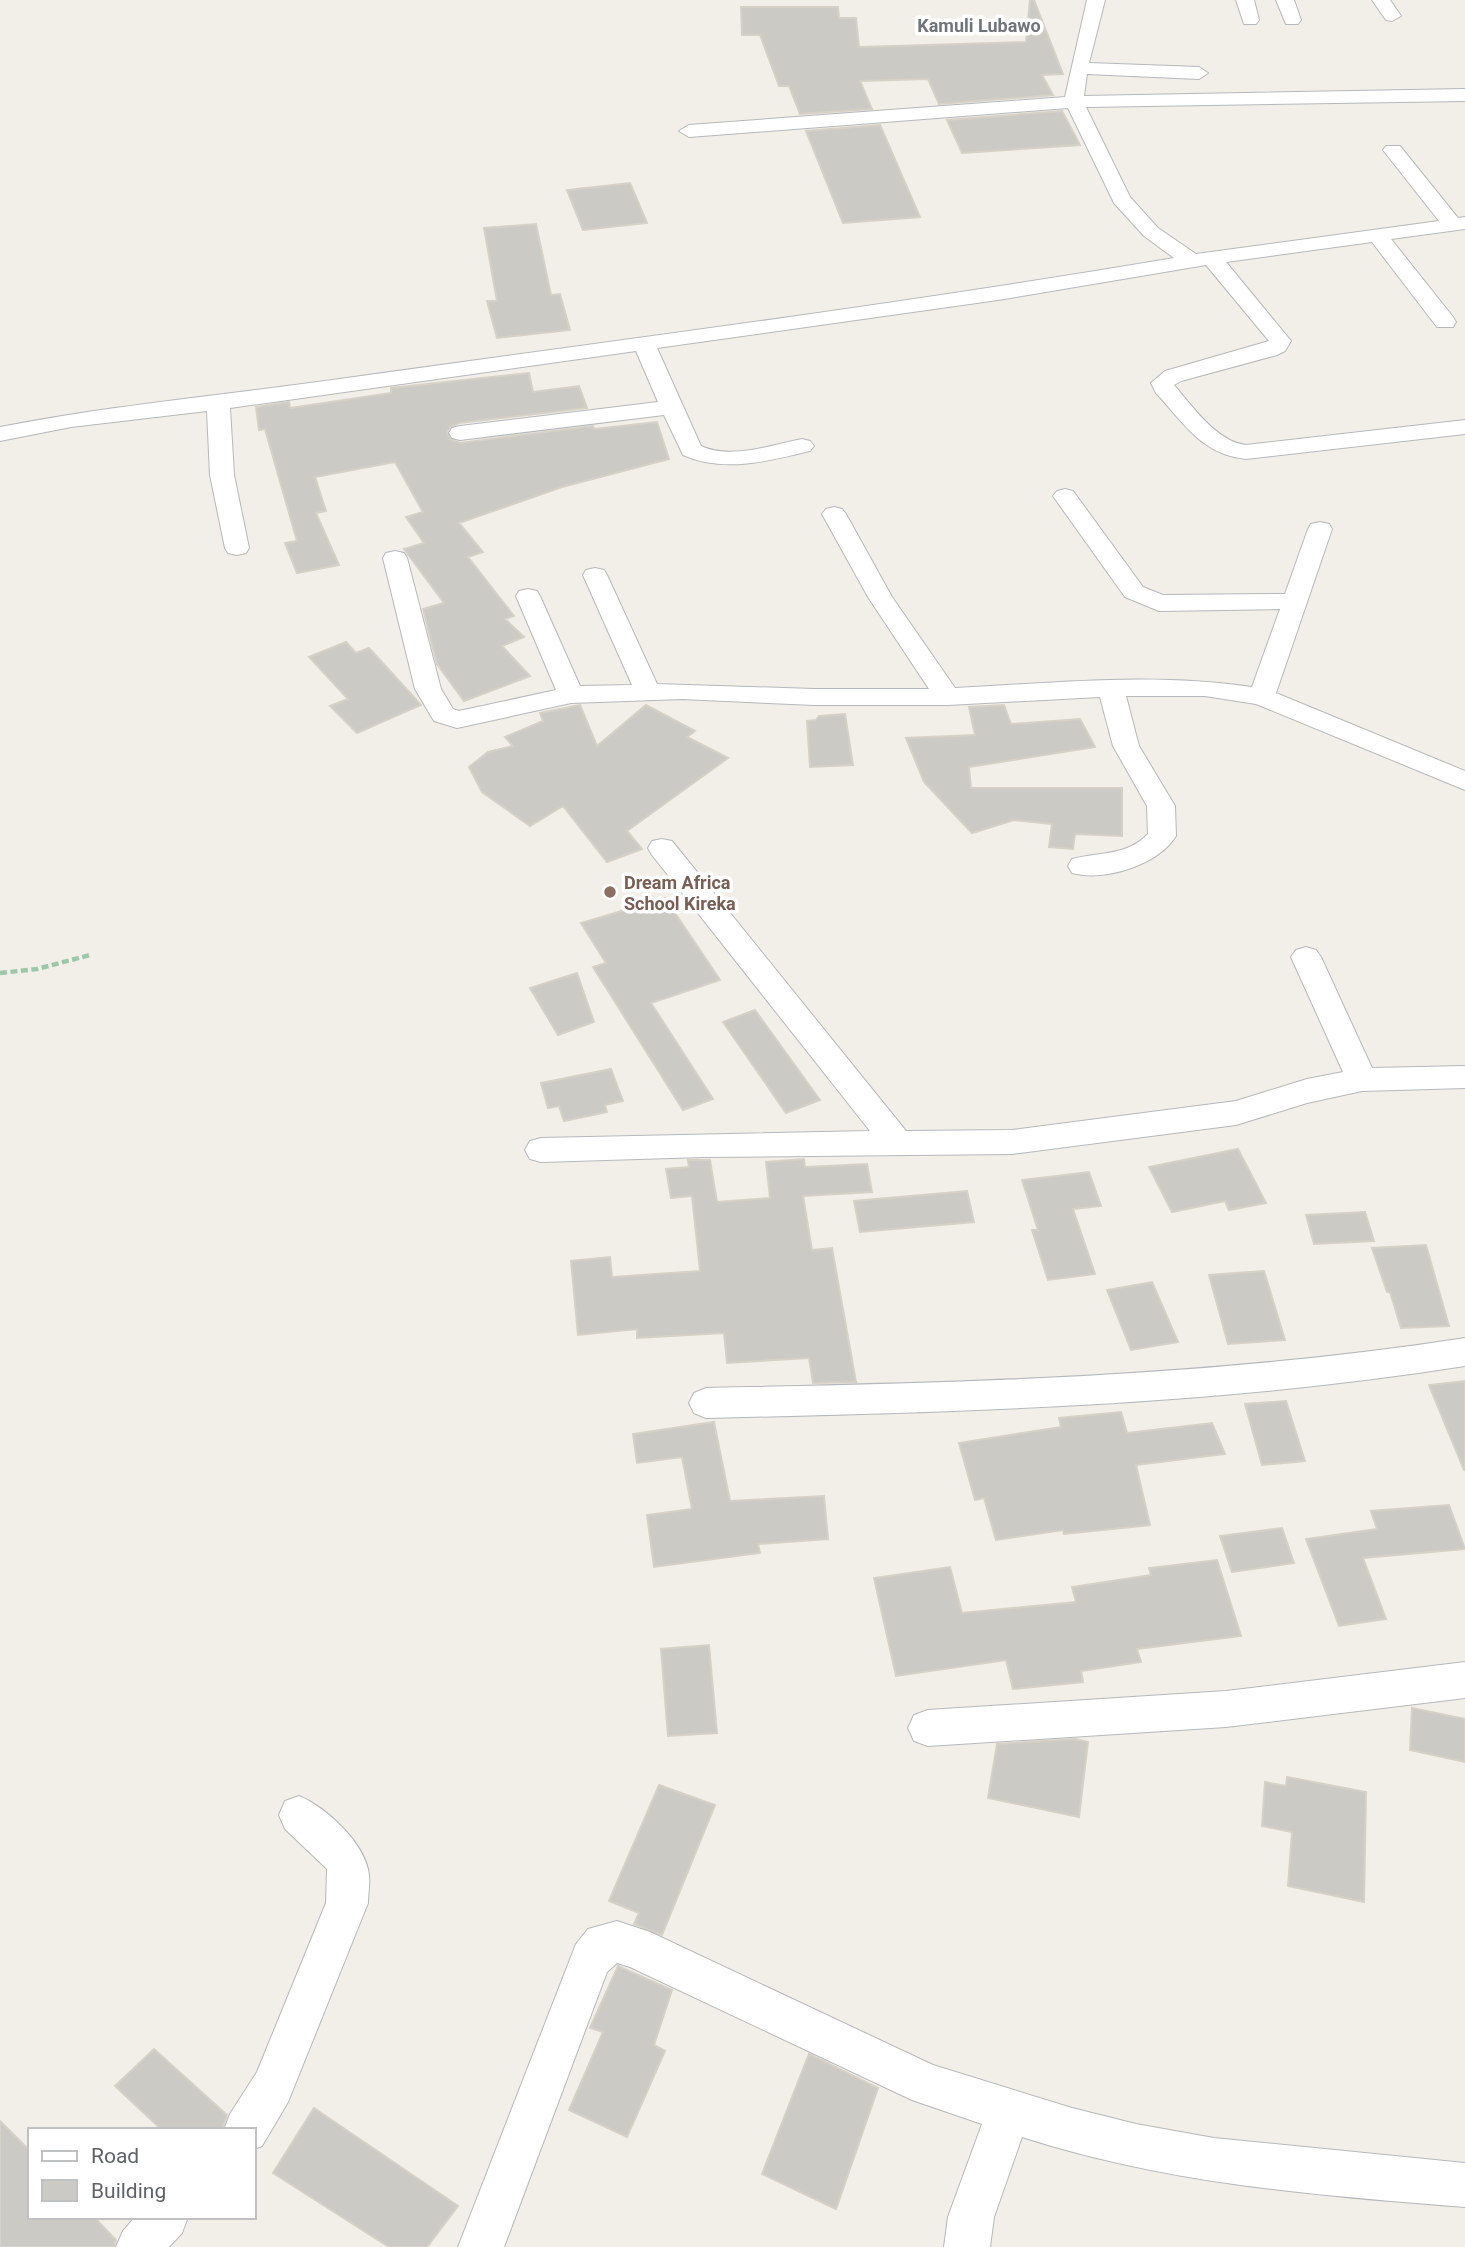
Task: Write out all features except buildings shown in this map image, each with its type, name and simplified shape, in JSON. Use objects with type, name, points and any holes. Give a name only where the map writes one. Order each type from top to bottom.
[{"type":"street","points":[[1096,0],[1079,68],[1074,102],[1091,144],[1121,200],[1151,232],[1202,260],[1280,341],[1269,350],[1173,376],[1163,383],[1164,388],[1223,448],[1247,452],[1465,427]]},
{"type":"street","points":[[1245,0],[1250,20]]},
{"type":"street","points":[[1285,0],[1292,20]]},
{"type":"street","points":[[1381,0],[1392,16]]},
{"type":"street","points":[[1079,68],[1199,73]]},
{"type":"street","points":[[689,131],[1074,102],[1465,95]]},
{"type":"street","points":[[1393,149],[1459,223]]},
{"type":"street","points":[[0,434],[71,420],[218,403],[998,294],[1202,260],[1459,223]]},
{"type":"street","points":[[1377,235],[1445,322]]},
{"type":"street","points":[[644,344],[691,450],[699,456],[720,460],[802,446]]},
{"type":"street","points":[[218,403],[222,475],[237,548]]},
{"type":"street","points":[[460,433],[672,407]]},
{"type":"street","points":[[1065,496],[1133,592],[1144,599],[1168,603],[1295,601]]},
{"type":"street","points":[[834,514],[880,597],[948,697]]},
{"type":"street","points":[[1262,697],[1320,529]]},
{"type":"street","points":[[395,558],[428,689],[443,715],[457,720],[571,695],[648,692],[948,697],[1154,686],[1205,688],[1262,697],[1465,781]]},
{"type":"street","points":[[595,575],[648,692]]},
{"type":"street","points":[[528,596],[571,695]]},
{"type":"street","points":[[1082,866],[1139,857],[1151,850],[1162,836],[1161,806],[1126,747],[1111,689]]},
{"type":"street","points":[[662,848],[899,1145]]},
{"type":"street","points":[[1306,957],[1362,1080]]},
{"type":"street","points":[[541,1150],[704,1145],[1012,1142],[1236,1113],[1307,1091],[1362,1080],[1465,1077]]},
{"type":"street","points":[[706,1403],[958,1397],[1261,1380],[1392,1365],[1465,1352]]},
{"type":"street","points":[[928,1727],[1226,1709],[1465,1680]]},
{"type":"street","points":[[247,2128],[273,2087],[347,1903],[349,1875],[344,1858],[299,1815]]},
{"type":"street","points":[[481,2247],[591,1959],[603,1944],[617,1942],[635,1947],[927,2085],[1080,2133],[1180,2155],[1465,2185]]},
{"type":"street","points":[[967,2247],[971,2217],[1009,2111]]},
{"type":"street","points":[[139,2247],[164,2219]]},
{"type":"path","points":[[0,974],[37,969],[90,955]]},
{"type":"place","name":"Dream Africa School Kireka","points":[[610,892]]},
{"type":"district","name":"Kamuli Lubawo","points":[[979,25]]}]
